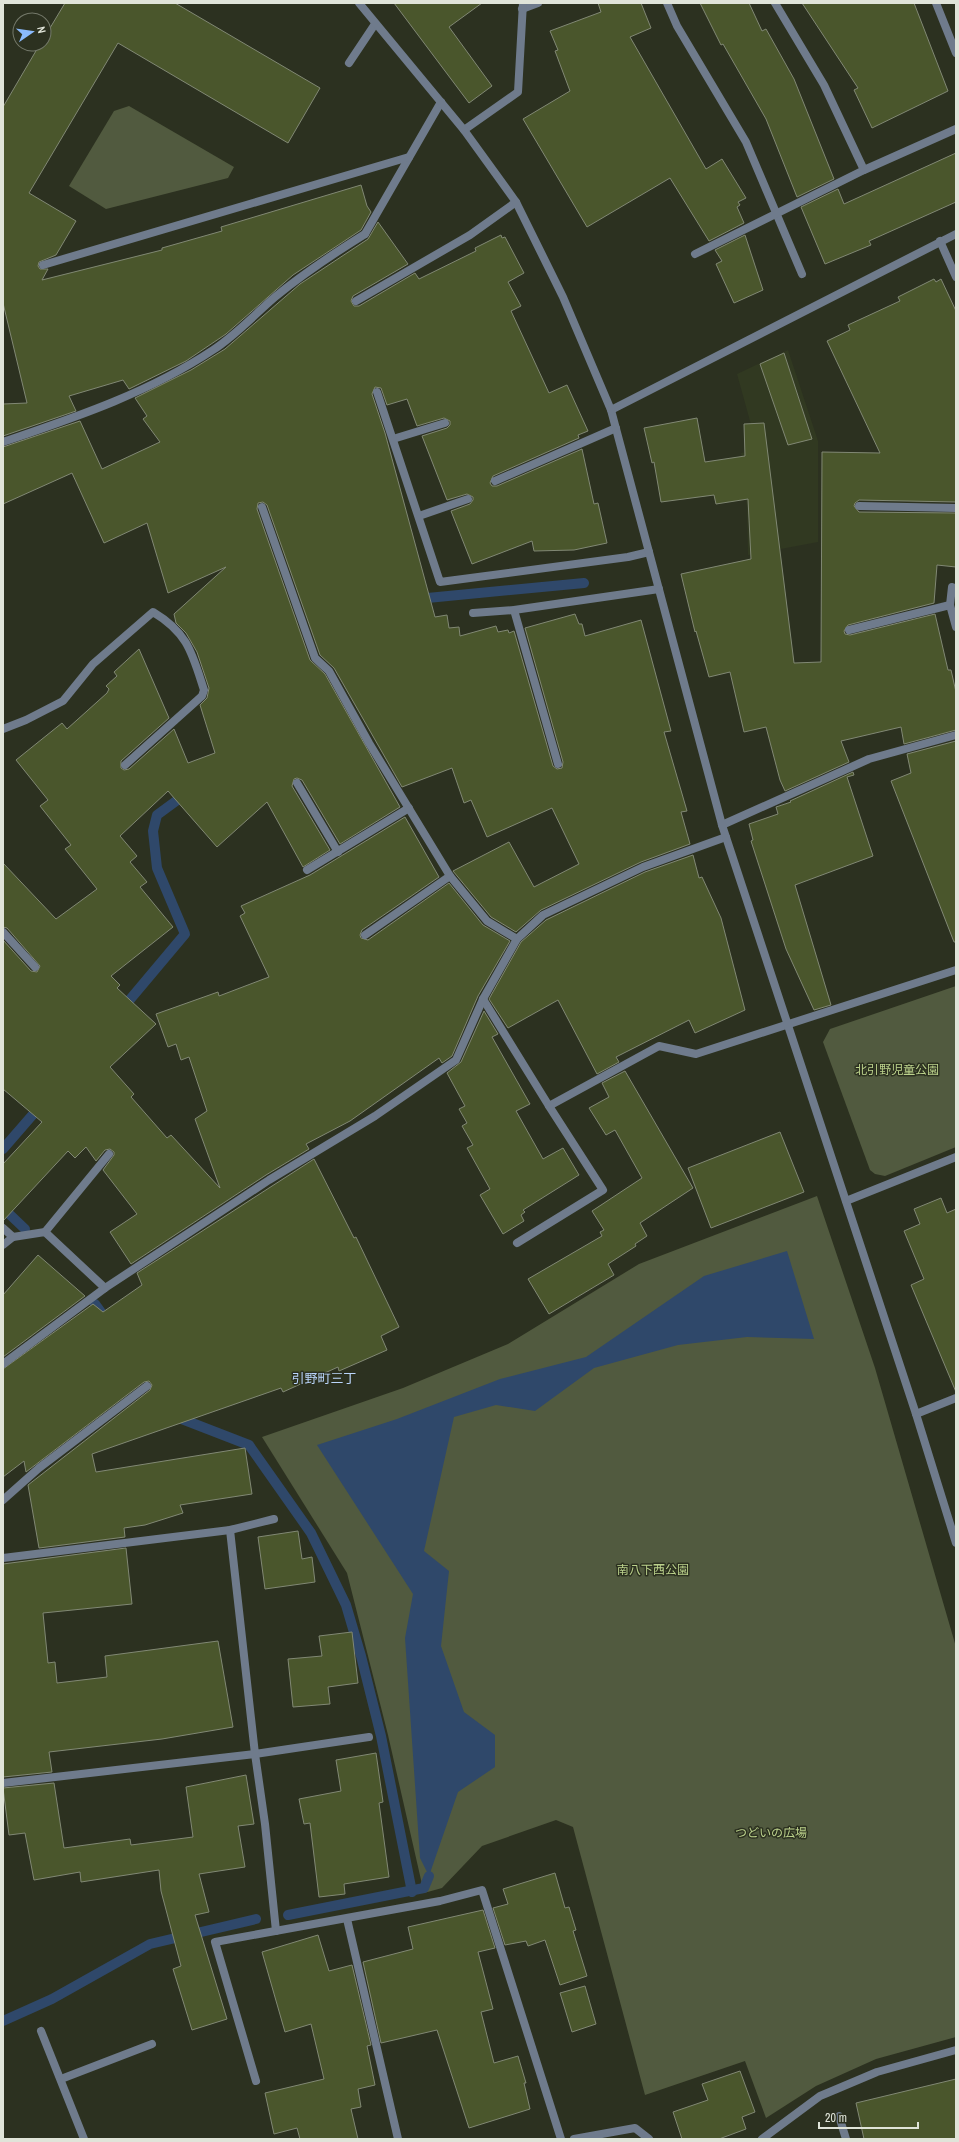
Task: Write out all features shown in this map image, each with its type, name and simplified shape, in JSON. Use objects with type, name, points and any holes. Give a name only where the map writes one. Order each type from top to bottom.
[{"type":"street","points":[[359,3],[464,130],[516,202],[563,297],[611,410],[722,825],[916,1414],[956,1543]]},
{"type":"street","points":[[464,130],[518,92],[522,6],[538,3]]},
{"type":"street","points":[[667,3],[677,26],[746,142],[802,274]]},
{"type":"street","points":[[775,3],[824,85],[864,170]]},
{"type":"street","points":[[936,3],[956,53]]},
{"type":"street","points":[[349,63],[375,24]]},
{"type":"street","points":[[3,442],[88,413],[141,391],[179,372],[215,349],[315,265],[365,234],[441,102]]},
{"type":"street","points":[[694,254],[864,170],[956,129]]},
{"type":"street","points":[[43,265],[409,157]]},
{"type":"street","points":[[356,301],[470,235],[516,202]]},
{"type":"street","points":[[611,410],[956,234]]},
{"type":"street","points":[[940,241],[956,277]]},
{"type":"street","points":[[377,392],[440,582],[628,557],[649,552]]},
{"type":"street","points":[[393,439],[445,423]]},
{"type":"street","points":[[495,481],[616,428]]},
{"type":"street","points":[[418,516],[468,499]]},
{"type":"street","points":[[859,506],[956,508]]},
{"type":"street","points":[[262,507],[314,658],[329,671],[369,743],[450,876],[487,921],[517,939]]},
{"type":"street","points":[[952,587],[950,605],[956,627]]},
{"type":"street","points":[[473,613],[514,610],[659,589]]},
{"type":"street","points":[[849,630],[950,605]]},
{"type":"street","points":[[514,610],[558,764]]},
{"type":"street","points":[[3,729],[26,720],[63,701],[93,664],[153,612],[168,621],[191,649],[204,690],[202,696],[125,765]]},
{"type":"street","points":[[722,825],[868,759],[956,736]]},
{"type":"street","points":[[297,783],[338,852]]},
{"type":"street","points":[[307,870],[409,808]]},
{"type":"street","points":[[3,1364],[105,1288],[269,1180],[376,1116],[456,1060],[483,999],[517,939],[543,915],[643,867],[726,837]]},
{"type":"street","points":[[365,935],[450,876]]},
{"type":"street","points":[[3,932],[35,967]]},
{"type":"street","points":[[549,1106],[659,1046],[696,1054],[956,970]]},
{"type":"street","points":[[483,999],[603,1190],[517,1243]]},
{"type":"street","points":[[3,1245],[13,1237],[45,1232],[109,1154]]},
{"type":"street","points":[[846,1201],[956,1157]]},
{"type":"street","points":[[3,1228],[13,1237]]},
{"type":"street","points":[[45,1232],[105,1288]]},
{"type":"street","points":[[3,1500],[39,1468],[147,1386]]},
{"type":"street","points":[[916,1414],[956,1398]]},
{"type":"street","points":[[3,1558],[230,1530],[274,1519]]},
{"type":"street","points":[[230,1530],[255,1754],[265,1824],[276,1931]]},
{"type":"street","points":[[3,1783],[255,1754],[369,1737]]},
{"type":"street","points":[[256,2081],[215,1942],[440,1901],[482,1890],[561,2139]]},
{"type":"street","points":[[347,1919],[398,2139]]},
{"type":"street","points":[[41,2031],[84,2139]]},
{"type":"street","points":[[61,2079],[152,2044]]},
{"type":"street","points":[[762,2139],[820,2096],[832,2090],[877,2072],[956,2050]]},
{"type":"street","points":[[839,2116],[846,2139]]},
{"type":"street","points":[[574,2139],[635,2128],[649,2139]]},
{"type":"shaded area","points":[[788,350],[818,441],[818,542],[748,555],[747,507],[741,453],[758,450],[737,374]]},
{"type":"green space","points":[[129,106],[234,167],[228,178],[106,209],[69,186],[114,111]]},
{"type":"green space","name":"北引野児童公園","points":[[956,986],[956,1147],[885,1176],[875,1174],[870,1170],[823,1042],[830,1029]]},
{"type":"green space","name":"南八下西公園","points":[[817,1196],[875,1368],[956,1647],[956,2037],[876,2059],[816,2086],[766,2118],[745,2061],[645,2095],[573,1827],[556,1820],[482,1846],[442,1888],[424,1893],[388,1735],[347,1573],[262,1437],[403,1388],[508,1344],[639,1264]]},
{"type":"water","points":[[787,1251],[814,1339],[747,1337],[678,1345],[594,1368],[535,1411],[496,1405],[454,1417],[424,1551],[449,1571],[441,1646],[464,1712],[495,1735],[495,1767],[458,1792],[429,1876],[420,1858],[405,1638],[413,1594],[317,1445],[397,1419],[500,1379],[586,1357],[704,1276]]},
{"type":"building","points":[[65,3],[175,3],[320,88],[288,143],[118,43],[29,193],[76,221],[56,255],[39,262],[38,266],[40,269],[48,269],[42,280],[162,250],[162,248],[222,231],[221,227],[361,185],[367,206],[371,212],[361,230],[293,275],[226,334],[186,361],[129,389],[123,380],[69,396],[76,411],[3,436],[3,404],[27,403],[3,303],[3,107],[35,52],[52,52],[52,25]]},
{"type":"building","points":[[394,3],[482,3],[449,27],[492,86],[469,103]]},
{"type":"building","points":[[598,3],[641,3],[651,28],[630,37],[706,169],[722,159],[746,198],[738,202],[740,205],[737,207],[744,223],[709,241],[670,178],[587,227],[523,119],[570,91],[555,51],[558,50],[550,31],[601,12]]},
{"type":"building","points":[[700,3],[749,3],[762,31],[766,29],[794,79],[834,179],[797,197],[766,119],[723,44],[721,45]]},
{"type":"building","points":[[802,3],[914,3],[948,91],[872,128],[854,90],[858,88]]},
{"type":"building","points":[[956,153],[956,202],[869,241],[871,245],[825,264],[801,207],[838,189],[844,204]]},
{"type":"building","points":[[378,222],[408,264],[353,296],[351,301],[354,306],[359,306],[415,273],[419,279],[476,251],[475,248],[501,235],[502,238],[505,237],[524,273],[508,282],[521,306],[511,311],[549,393],[567,385],[588,431],[578,435],[579,438],[493,476],[490,483],[492,486],[497,486],[582,449],[594,504],[598,503],[607,543],[574,550],[534,551],[532,541],[472,564],[451,511],[470,504],[473,497],[467,494],[447,500],[422,436],[447,428],[450,425],[450,421],[444,418],[417,426],[407,399],[387,405],[381,388],[375,387],[372,394],[385,433],[435,617],[447,615],[449,628],[459,627],[460,636],[496,626],[498,632],[508,630],[509,633],[514,631],[553,766],[557,769],[562,768],[563,762],[525,628],[575,614],[579,624],[582,624],[585,636],[641,620],[671,731],[664,732],[687,811],[681,812],[690,844],[641,862],[541,910],[516,932],[491,917],[453,871],[509,842],[534,887],[579,864],[552,808],[487,837],[471,800],[464,803],[452,768],[402,787],[334,668],[320,655],[267,505],[263,502],[258,503],[257,509],[310,660],[325,674],[400,807],[340,844],[302,780],[297,778],[294,779],[292,786],[330,850],[303,867],[267,802],[217,847],[168,791],[120,836],[137,856],[130,862],[147,882],[140,887],[173,927],[111,976],[120,985],[117,988],[156,1024],[110,1067],[134,1094],[131,1097],[167,1138],[171,1135],[220,1188],[195,1119],[207,1111],[189,1057],[181,1060],[176,1044],[168,1047],[156,1014],[218,992],[219,996],[269,977],[240,916],[245,913],[241,906],[310,875],[405,817],[439,877],[362,930],[360,935],[361,938],[368,940],[449,883],[483,925],[510,941],[478,996],[452,1056],[442,1063],[439,1058],[350,1121],[306,1144],[309,1149],[266,1175],[131,1264],[110,1232],[137,1214],[103,1170],[114,1155],[114,1152],[110,1149],[105,1150],[96,1161],[86,1147],[75,1158],[68,1151],[3,1221],[3,1164],[42,1122],[3,1089],[3,940],[31,971],[37,972],[40,966],[7,928],[3,927],[3,863],[56,919],[97,889],[65,849],[71,845],[40,806],[48,800],[16,760],[62,723],[67,729],[107,693],[109,689],[106,686],[117,676],[114,672],[139,649],[169,718],[121,761],[121,768],[124,770],[129,769],[174,729],[188,763],[215,753],[200,705],[207,698],[209,688],[197,652],[186,633],[176,623],[174,614],[226,567],[168,593],[147,523],[104,543],[72,473],[3,504],[3,447],[80,421],[102,469],[160,442],[143,419],[147,416],[135,398],[191,370],[225,349],[300,284],[368,239]]},
{"type":"building","points":[[745,235],[763,290],[734,303],[716,264],[722,261],[715,250]]},
{"type":"building","points":[[934,279],[936,282],[941,279],[956,311],[956,502],[859,500],[854,506],[859,512],[956,513],[956,567],[937,565],[934,603],[848,625],[844,631],[845,634],[850,635],[935,614],[948,670],[951,670],[956,692],[956,730],[904,744],[901,727],[841,741],[849,762],[785,791],[780,780],[766,727],[744,732],[730,672],[709,677],[696,631],[695,632],[681,574],[751,559],[748,499],[716,504],[714,495],[661,502],[654,462],[652,463],[644,428],[697,418],[705,462],[745,456],[744,424],[764,423],[794,663],[821,662],[822,452],[880,453],[827,341],[850,330],[848,325],[900,301],[898,297]]},
{"type":"building","points":[[784,353],[812,439],[788,445],[760,364]]},
{"type":"building","points":[[956,741],[956,942],[954,942],[891,781],[911,773],[907,754]]},
{"type":"building","points":[[853,772],[854,775],[847,777],[873,856],[795,885],[831,1005],[814,1010],[786,949],[751,841],[753,840],[749,824],[778,814],[776,807],[791,802],[790,801]]},
{"type":"building","points":[[693,855],[699,878],[702,877],[721,918],[745,1010],[695,1033],[689,1020],[616,1057],[619,1062],[597,1074],[558,1000],[508,1028],[489,999],[521,942],[546,920],[645,872]]},
{"type":"building","points":[[484,1011],[498,1034],[492,1037],[530,1104],[516,1111],[543,1159],[563,1148],[579,1175],[523,1210],[525,1212],[521,1215],[524,1221],[503,1234],[480,1195],[490,1189],[467,1148],[473,1145],[462,1126],[467,1123],[459,1109],[465,1106],[447,1073],[461,1062]]},
{"type":"building","points":[[625,1071],[693,1188],[640,1223],[647,1236],[635,1244],[636,1246],[608,1264],[614,1275],[549,1314],[528,1279],[602,1236],[600,1232],[604,1230],[592,1211],[642,1178],[615,1130],[606,1135],[589,1108],[609,1097],[602,1083]]},
{"type":"building","points":[[780,1132],[804,1192],[711,1228],[688,1168]]},
{"type":"building","points":[[314,1159],[354,1238],[356,1237],[399,1327],[381,1336],[387,1350],[339,1371],[338,1367],[283,1392],[281,1388],[92,1454],[96,1472],[245,1448],[252,1494],[180,1505],[183,1513],[145,1525],[124,1528],[125,1537],[39,1548],[28,1485],[150,1390],[152,1385],[149,1381],[144,1382],[26,1472],[24,1461],[3,1477],[3,1369],[93,1304],[103,1312],[142,1285],[137,1273]]},
{"type":"building","points":[[941,1198],[947,1213],[956,1209],[956,1392],[911,1285],[924,1279],[904,1231],[920,1224],[914,1209]]},
{"type":"building","points":[[38,1255],[85,1296],[3,1357],[3,1295]]},
{"type":"building","points":[[298,1531],[302,1559],[312,1557],[315,1582],[265,1589],[258,1537]]},
{"type":"building","points":[[126,1548],[132,1604],[43,1613],[48,1663],[55,1662],[57,1683],[107,1677],[105,1656],[218,1641],[233,1727],[162,1739],[49,1752],[52,1772],[3,1777],[3,1564]]},
{"type":"building","points":[[352,1632],[358,1683],[328,1687],[330,1704],[293,1707],[288,1659],[322,1656],[319,1636]]},
{"type":"building","points":[[376,1753],[383,1802],[379,1803],[389,1877],[344,1884],[345,1894],[319,1897],[310,1823],[304,1824],[299,1799],[341,1791],[336,1760]]},
{"type":"building","points":[[246,1775],[254,1824],[238,1826],[245,1867],[199,1874],[209,1912],[195,1915],[227,2019],[192,2030],[173,1969],[181,1966],[161,1891],[159,1870],[81,1882],[80,1872],[34,1880],[25,1833],[9,1835],[3,1788],[54,1783],[64,1848],[130,1839],[131,1845],[193,1837],[186,1787]]},
{"type":"building","points":[[555,1873],[565,1908],[569,1907],[576,1930],[573,1931],[587,1976],[560,1985],[545,1940],[528,1946],[526,1941],[505,1945],[493,1908],[508,1904],[503,1889]]},
{"type":"building","points":[[483,1910],[495,1948],[478,1952],[493,2009],[481,2012],[494,2063],[518,2056],[526,2083],[524,2083],[530,2109],[469,2128],[437,2030],[381,2043],[363,1962],[413,1949],[408,1927]]},
{"type":"building","points":[[318,1935],[329,1971],[352,1965],[371,2045],[367,2046],[375,2085],[358,2089],[361,2107],[351,2109],[358,2139],[300,2139],[297,2128],[274,2134],[265,2093],[324,2079],[311,2024],[285,2032],[262,1952]]},
{"type":"building","points":[[585,1986],[596,2024],[572,2032],[560,1993]]},
{"type":"building","points":[[740,2071],[755,2112],[742,2117],[746,2129],[719,2139],[682,2139],[673,2112],[708,2100],[702,2084]]},
{"type":"building","points":[[956,2079],[956,2139],[864,2139],[856,2103]]},
{"type":"waterway","points":[[417,599],[584,583]]},
{"type":"waterway","points":[[122,1009],[185,934],[157,868],[153,831],[157,815],[187,793]]},
{"type":"waterway","points":[[3,1149],[42,1104]]},
{"type":"waterway","points":[[3,1208],[25,1229]]},
{"type":"waterway","points":[[95,1304],[105,1318]]},
{"type":"waterway","points":[[174,1416],[249,1445],[311,1533],[346,1605],[361,1656],[381,1736],[412,1892]]},
{"type":"waterway","points":[[288,1915],[424,1888],[429,1876]]},
{"type":"waterway","points":[[3,2021],[52,1999],[150,1944],[256,1919]]},
{"type":"district","name":"引野町三丁","points":[[324,1378]]},
{"type":"park label","name":"つどいの広場","points":[[771,1833]]}]
